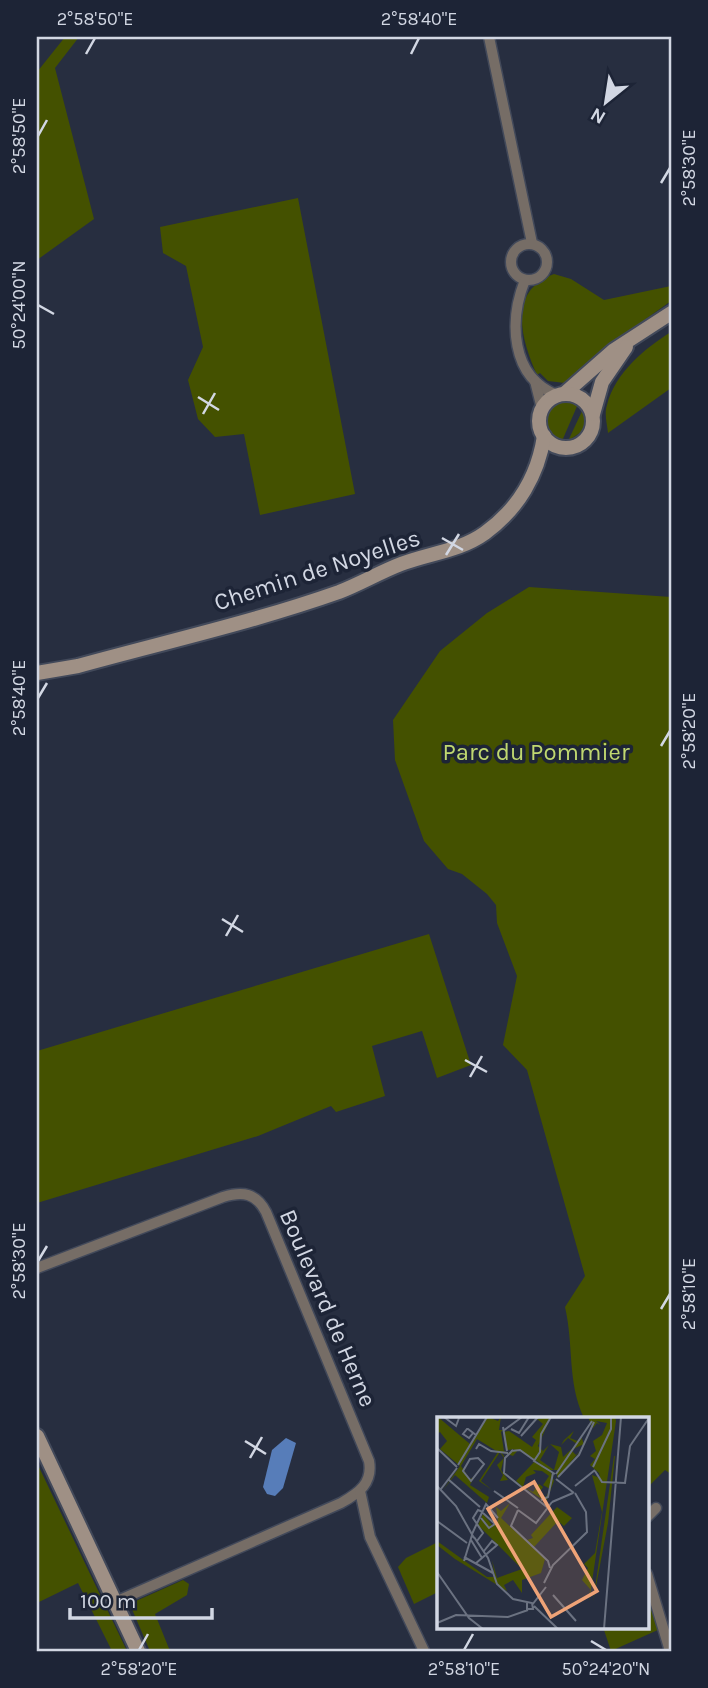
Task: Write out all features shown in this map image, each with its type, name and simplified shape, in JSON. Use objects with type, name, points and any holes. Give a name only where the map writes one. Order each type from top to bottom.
[{"type":"street","points":[[489,37],[532,243],[546,253],[548,265],[537,279],[525,280],[515,273],[511,261],[519,246],[532,243]]},
{"type":"street","points":[[525,280],[516,305],[514,325],[522,360],[535,381],[542,409],[539,420],[544,436],[560,447],[577,446],[586,440],[592,430],[593,414],[602,382],[630,342]]},
{"type":"street","points":[[542,409],[601,360],[671,313]]},
{"type":"street","points":[[535,381],[561,394],[583,400],[593,414]]},
{"type":"street","name":"Chemin de Noyelles","points":[[538,467],[544,436]]},
{"type":"street","name":"Chemin de Noyelles","points":[[37,673],[78,666],[311,600],[378,576],[404,563],[459,547],[485,533],[506,515],[538,467],[560,447]]},
{"type":"street","name":"Boulevard de Herne","points":[[37,1268],[223,1197],[240,1193],[257,1198],[266,1212],[369,1461],[370,1478],[360,1491],[370,1537],[425,1651]]},
{"type":"street","points":[[37,1436],[138,1651]]},
{"type":"street","points":[[115,1602],[341,1503],[360,1491]]},
{"type":"street","points":[[648,1516],[656,1508]]},
{"type":"street","points":[[648,1577],[670,1651]]},
{"type":"green space","points":[[65,37],[79,37],[55,68],[94,219],[37,260],[37,72]]},
{"type":"green space","points":[[298,198],[355,494],[260,515],[244,434],[215,437],[198,419],[188,380],[203,347],[186,266],[163,253],[160,227]]},
{"type":"green space","points":[[554,274],[571,279],[604,300],[671,286],[671,301],[598,353],[565,383],[548,381],[540,373],[537,375],[531,361],[522,317],[529,292],[539,282]]},
{"type":"green space","points":[[671,332],[671,388],[608,433],[606,408],[617,382],[641,354]]},
{"type":"green space","points":[[561,400],[578,404],[562,441],[550,434],[545,421],[551,407]]},
{"type":"green space","points":[[583,409],[586,417],[584,430],[568,441]]},
{"type":"green space","name":"Parc du Pommier","points":[[529,587],[671,597],[671,1474],[665,1470],[648,1487],[648,1417],[584,1417],[575,1391],[565,1307],[585,1276],[527,1070],[503,1045],[517,976],[497,923],[496,905],[462,874],[448,869],[424,841],[395,760],[393,720],[440,651],[487,613]]},
{"type":"green space","points":[[429,934],[471,1065],[437,1078],[422,1031],[372,1046],[385,1096],[336,1112],[331,1106],[258,1136],[37,1203],[37,1051]]},
{"type":"green space","points":[[37,1463],[127,1651],[112,1651],[78,1583],[37,1603]]},
{"type":"green space","points":[[437,1542],[437,1592],[414,1604],[398,1567],[406,1558]]},
{"type":"green space","points":[[183,1580],[189,1584],[187,1595],[155,1614],[170,1651],[150,1651],[131,1607],[136,1601]]},
{"type":"green space","points":[[648,1600],[652,1602],[660,1629],[611,1651],[603,1628],[648,1628]]},
{"type":"water","points":[[286,1438],[296,1443],[283,1488],[275,1496],[267,1494],[263,1487],[272,1450]]}]
